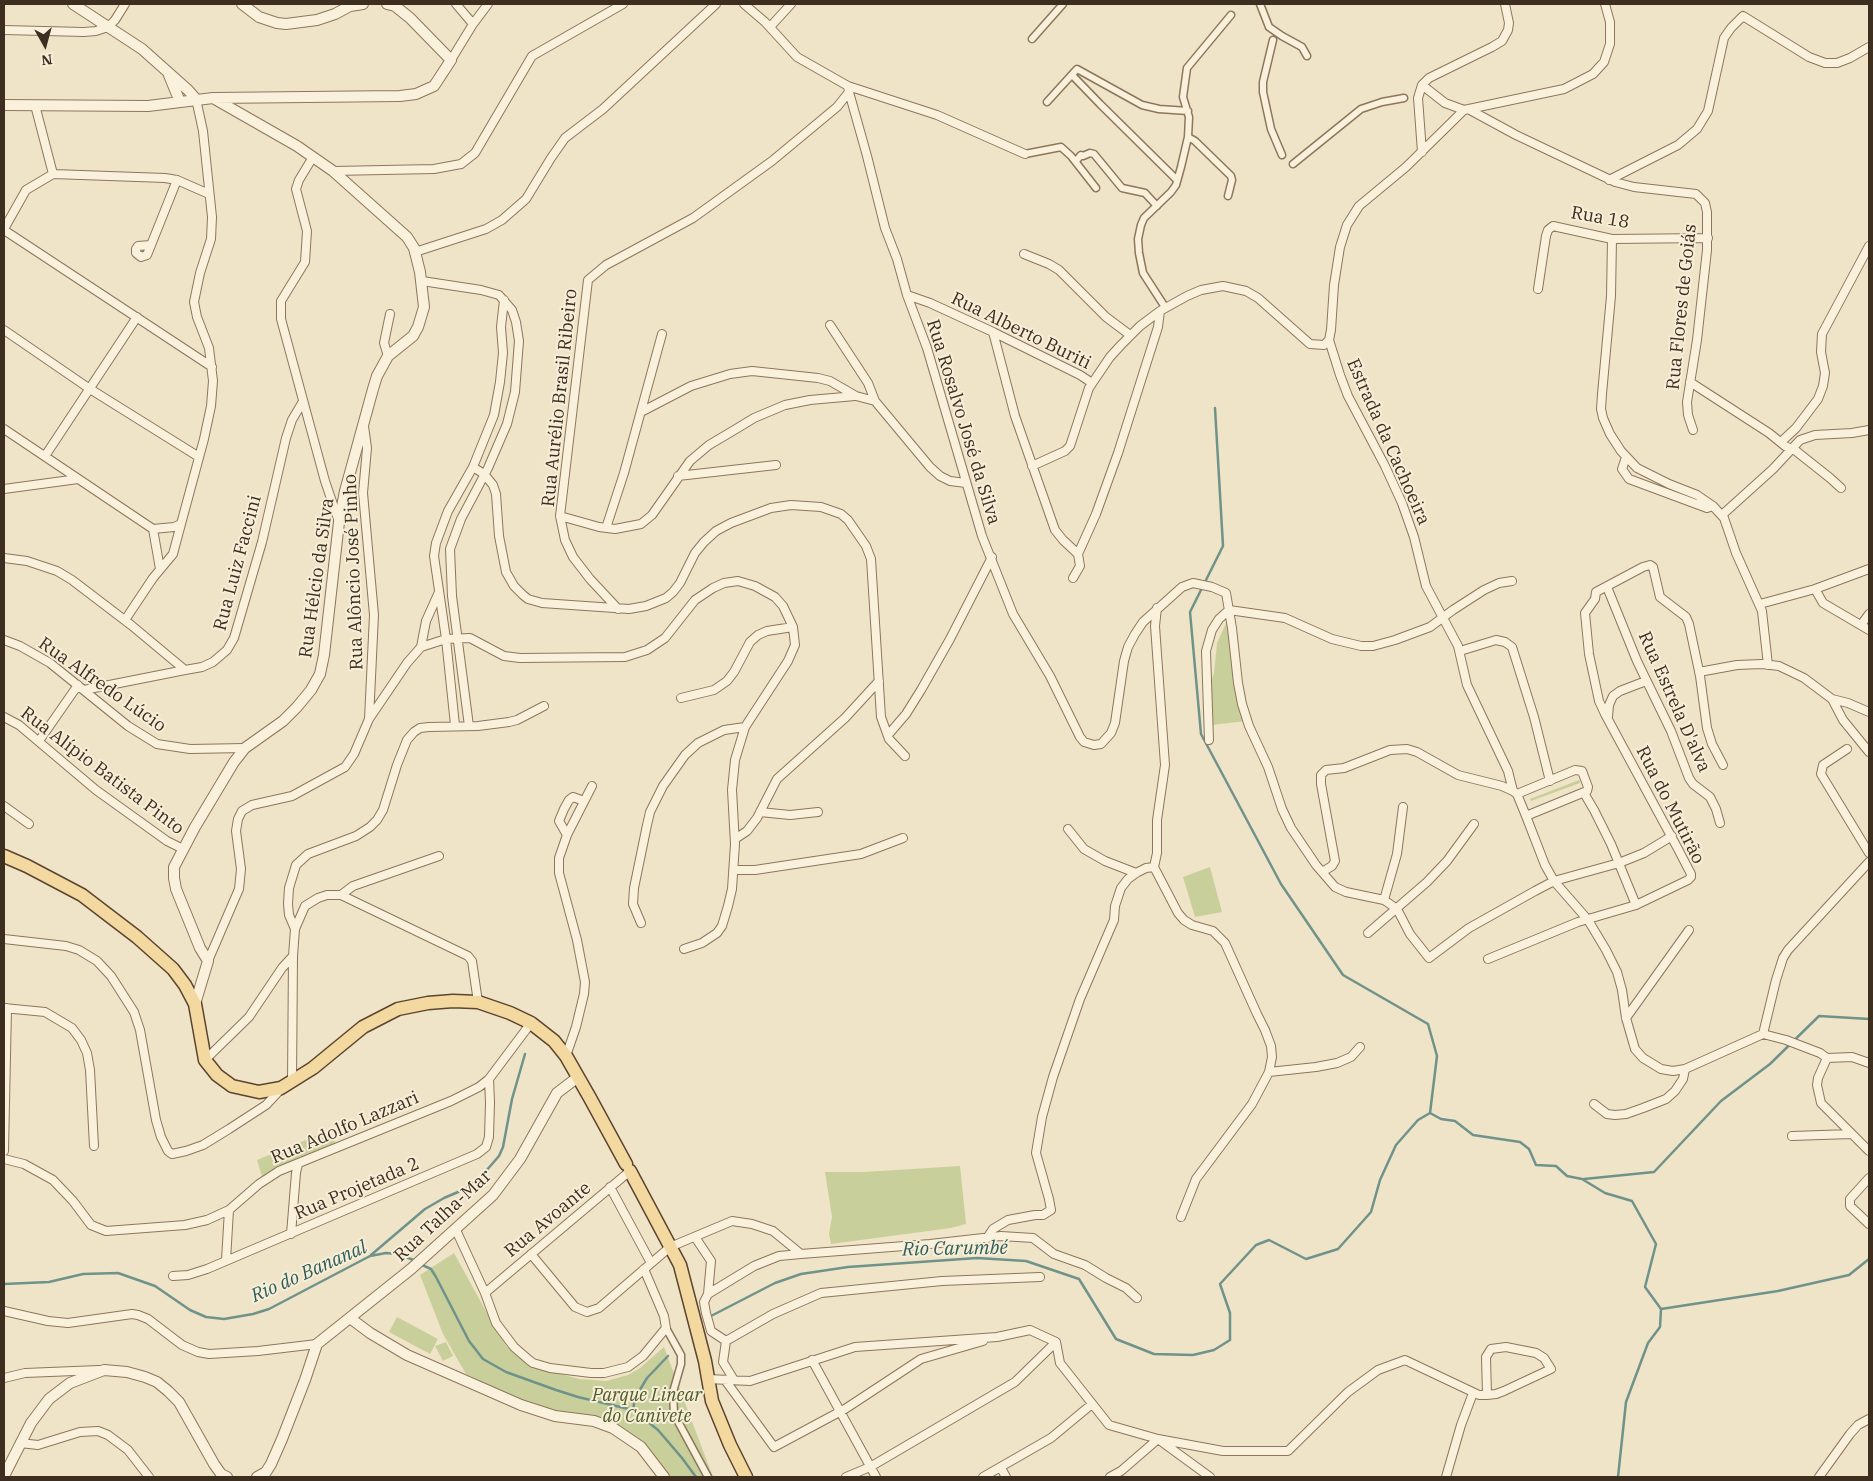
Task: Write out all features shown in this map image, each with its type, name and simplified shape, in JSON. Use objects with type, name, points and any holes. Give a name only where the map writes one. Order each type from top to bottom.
[{"type":"main road","points":[[4,856],[82,895],[137,937],[173,969],[185,985],[195,1004],[205,1060],[217,1075],[232,1086],[259,1092],[287,1085],[313,1068],[363,1027],[398,1009],[428,1002],[478,1002],[510,1013],[531,1023],[554,1041],[566,1056],[578,1077],[680,1265],[712,1401],[746,1477]]},
{"type":"street","points":[[73,4],[142,49],[196,99],[204,139],[212,217],[211,238],[198,281],[194,302],[209,348],[213,381],[211,406],[173,554],[160,569],[125,620]]},
{"type":"street","points":[[4,30],[84,32],[108,27],[126,4]]},
{"type":"street","points":[[242,4],[259,17],[276,23],[286,24],[298,24],[317,20],[335,14],[350,6],[363,4]]},
{"type":"street","points":[[387,4],[395,6],[410,18],[451,60]]},
{"type":"street","points":[[456,4],[473,24]]},
{"type":"street","points":[[4,105],[148,106],[212,98],[400,96],[416,94],[434,86],[473,24],[488,4]]},
{"type":"street","points":[[333,171],[434,169],[461,164],[475,153],[532,56],[623,4]]},
{"type":"street","points":[[212,98],[297,146],[333,171],[407,238],[415,252],[486,229],[509,214],[526,199],[551,158],[566,138],[603,109],[716,4]]},
{"type":"street","points":[[744,4],[797,56],[848,89],[937,114],[1025,154],[1060,147],[1076,161],[1096,188]]},
{"type":"street","points":[[770,28],[791,4]]},
{"type":"street","points":[[1032,39],[1063,4]]},
{"type":"street","points":[[1260,4],[1269,27],[1302,47],[1307,56]]},
{"type":"street","points":[[1422,152],[1418,98],[1422,85],[1429,78],[1502,41],[1508,30],[1509,23],[1505,4]]},
{"type":"street","points":[[1329,340],[1338,257],[1347,225],[1359,206],[1467,110],[1564,88],[1593,74],[1604,62],[1610,44],[1610,22],[1606,4]]},
{"type":"street","points":[[1073,578],[1080,566],[1078,554],[1096,514],[1118,453],[1163,309],[1143,273],[1138,253],[1141,224],[1144,218],[1171,192],[1177,180],[1188,137],[1188,111],[1184,104],[1183,96],[1187,68],[1231,15]]},
{"type":"street","points":[[1609,180],[1678,145],[1692,135],[1703,122],[1708,111],[1722,44],[1731,28],[1743,16],[1809,57],[1825,63],[1837,63],[1869,47]]},
{"type":"street","points":[[1274,40],[1263,82],[1263,92],[1271,128],[1282,155]]},
{"type":"street","points":[[1047,102],[1077,69],[1142,105],[1159,109],[1188,111]]},
{"type":"street","points":[[169,74],[180,102]]},
{"type":"street","points":[[1072,75],[1177,180]]},
{"type":"street","name":"Rua Flores de Goiás","points":[[1422,85],[1445,103],[1467,110],[1609,180],[1627,186],[1696,194],[1705,203],[1708,238],[1697,340],[1686,402],[1693,430]]},
{"type":"street","name":"Rua Rosalvo José da Silva","points":[[848,89],[885,228],[926,348],[982,536],[992,557],[1013,614],[1050,676],[1080,737],[1089,744],[1100,744],[1110,733],[1115,723],[1128,647],[1143,622],[1157,608]]},
{"type":"street","name":"Rua Aurélio Brasil Ribeiro","points":[[848,89],[837,107],[772,161],[704,211],[662,236],[606,265],[588,280],[560,516],[606,528],[625,529],[641,524],[652,515],[690,461],[709,445],[768,412],[797,402],[856,396]]},
{"type":"street","points":[[1293,164],[1361,109],[1382,102],[1404,98]]},
{"type":"street","points":[[35,105],[53,174]]},
{"type":"street","points":[[1188,137],[1196,141],[1230,176],[1232,180],[1228,196]]},
{"type":"street","points":[[1076,161],[1081,155],[1094,154],[1122,188],[1145,194],[1157,206]]},
{"type":"street","points":[[313,157],[298,180],[296,190],[307,231],[305,262],[284,296],[280,310],[284,335],[302,402],[324,481],[339,522]]},
{"type":"street","points":[[209,194],[177,180],[152,176],[53,174],[26,190],[4,229],[212,367]]},
{"type":"street","points":[[151,244],[177,180]]},
{"type":"street","name":"Rua 18","points":[[1538,289],[1546,236],[1550,228],[1558,226],[1612,239],[1708,238]]},
{"type":"street","points":[[1612,239],[1612,296],[1601,409],[1603,418],[1610,434],[1626,457],[1637,468],[1697,495],[1722,515],[1738,558],[1760,604],[1768,665]]},
{"type":"street","points":[[1778,440],[1796,428],[1818,400],[1825,373],[1821,352],[1822,334],[1869,246]]},
{"type":"street","name":"Rua Hélcio da Silva","points":[[208,961],[200,948],[176,889],[174,867],[234,762],[245,748],[283,721],[297,707],[311,690],[320,674],[324,655],[339,522],[345,491],[378,376],[388,356],[413,336],[424,307],[422,281],[415,252]]},
{"type":"street","points":[[1024,254],[1060,270],[1106,317],[1130,335]]},
{"type":"street","points":[[422,281],[493,292],[504,300],[512,310],[516,322],[518,361],[515,392],[507,424],[461,518],[450,550],[452,596],[468,726]]},
{"type":"street","name":"Rua Alberto Buriti","points":[[907,295],[930,303],[993,332],[1092,383],[1110,357],[1130,335],[1163,309],[1201,290],[1223,286],[1235,287],[1258,298],[1310,344],[1324,345],[1329,340]]},
{"type":"street","points":[[456,725],[434,556],[436,543],[448,512],[473,467],[485,439],[497,400],[503,353],[501,327],[504,300]]},
{"type":"street","points":[[388,356],[384,344],[390,314]]},
{"type":"street","points":[[45,456],[137,317]]},
{"type":"street","points":[[830,325],[861,372],[872,391],[875,401],[930,468],[945,478],[966,483]]},
{"type":"street","points":[[4,330],[90,389],[199,457]]},
{"type":"street","points":[[993,332],[1015,416],[1056,530],[1063,540],[1078,554]]},
{"type":"street","points":[[606,528],[624,474],[662,334]]},
{"type":"street","name":"Estrada da Cachoeira","points":[[1329,340],[1348,396],[1402,503],[1414,537],[1426,586],[1460,651],[1467,685],[1508,771],[1545,866],[1554,881],[1588,920],[1617,972],[1626,1018],[1635,1049],[1643,1058],[1661,1069],[1673,1071],[1685,1069]]},
{"type":"street","points":[[641,412],[691,386],[738,372],[770,372],[818,378],[830,381],[856,396],[875,401]]},
{"type":"street","points":[[1690,382],[1778,440],[1841,488]]},
{"type":"street","points":[[1032,466],[1065,452],[1070,446],[1085,398],[1092,383]]},
{"type":"street","name":"Rua Luiz Faccini","points":[[81,688],[202,667],[213,662],[227,650],[234,638],[262,542],[286,438],[292,420],[302,402]]},
{"type":"street","name":"Rua Alôncio José Pinho","points":[[364,424],[367,448],[364,493],[374,615],[369,719]]},
{"type":"street","points":[[4,430],[153,530],[160,569]]},
{"type":"street","points":[[1722,515],[1773,469],[1800,440],[1815,435],[1869,430]]},
{"type":"street","points":[[1626,457],[1622,470],[1628,479],[1708,508],[1713,506]]},
{"type":"street","points":[[678,476],[776,464]]},
{"type":"street","points":[[473,467],[484,474],[493,485],[496,494],[499,536],[506,572],[519,591],[528,599],[542,603],[618,609],[646,606],[666,598],[680,583],[695,553],[704,542],[716,531],[731,523],[771,508],[812,506],[830,509],[841,514],[848,520],[869,552],[874,581],[881,717],[888,736],[905,756]]},
{"type":"street","points":[[4,489],[78,479]]},
{"type":"street","points":[[560,516],[565,540],[572,557],[618,609]]},
{"type":"street","points":[[153,530],[182,524]]},
{"type":"street","points":[[888,736],[906,714],[921,690],[950,639],[992,557]]},
{"type":"street","points":[[4,558],[27,561],[57,571],[80,585],[185,670]]},
{"type":"street","points":[[1607,587],[1650,565],[1653,567],[1660,597],[1686,617],[1693,636],[1707,728],[1712,744],[1723,765]]},
{"type":"street","points":[[1760,604],[1815,589],[1869,569]]},
{"type":"street","points":[[421,647],[446,639],[470,638],[504,656],[520,658],[614,658],[636,654],[655,646],[665,638],[695,600],[724,583],[735,581],[755,586],[775,597],[782,606],[793,630],[796,645],[792,655],[745,727],[734,768],[732,790],[735,839],[734,870],[732,889],[722,926],[712,937],[702,943],[684,949]]},
{"type":"street","points":[[1229,610],[1285,618],[1324,636],[1368,646],[1381,644],[1430,627],[1484,590],[1499,583],[1512,581]]},
{"type":"street","points":[[1181,1217],[1196,1179],[1252,1104],[1269,1072],[1272,1057],[1268,1038],[1225,943],[1213,931],[1192,925],[1184,920],[1178,913],[1154,867],[1157,853],[1157,820],[1165,766],[1155,626],[1157,608],[1185,584],[1200,584],[1226,593],[1242,704],[1249,726],[1268,766],[1291,828],[1332,884],[1340,890],[1384,900],[1397,909],[1410,934],[1429,958],[1465,931],[1554,881],[1619,863],[1644,853],[1672,836]]},
{"type":"street","name":"Rua do Mutirão","points":[[1488,959],[1588,920],[1636,905],[1691,877],[1672,836],[1603,710],[1597,695],[1589,654],[1585,613],[1595,599],[1596,592],[1607,587]]},
{"type":"street","name":"Rua Estrela D'alva","points":[[1607,587],[1646,681],[1668,723],[1689,778],[1710,797],[1720,823]]},
{"type":"street","points":[[1815,589],[1823,603],[1869,630]]},
{"type":"street","points":[[195,1004],[208,961],[239,889],[241,869],[236,832],[238,819],[242,811],[252,805],[292,796],[345,767],[354,754],[369,719],[407,663],[421,647],[426,621],[439,592]]},
{"type":"street","points":[[1209,740],[1206,651],[1212,630],[1229,610]]},
{"type":"street","points":[[1861,626],[1869,614]]},
{"type":"street","points":[[682,698],[714,690],[727,681],[750,642],[758,635],[767,631],[793,630]]},
{"type":"street","name":"Rua Alfredo Lúcio","points":[[4,640],[20,646],[50,664],[144,738],[157,744],[190,749],[245,748]]},
{"type":"street","points":[[1460,651],[1490,641],[1501,641],[1512,647],[1550,781]]},
{"type":"street","points":[[1699,672],[1737,665],[1768,665],[1787,669],[1804,678],[1832,700],[1843,720],[1869,752]]},
{"type":"street","points":[[735,839],[752,825],[776,779],[845,718],[879,681]]},
{"type":"street","points":[[1608,717],[1609,705],[1613,696],[1620,691],[1646,681]]},
{"type":"street","points":[[39,741],[81,688]]},
{"type":"street","points":[[1832,700],[1869,712]]},
{"type":"street","points":[[295,929],[290,915],[288,896],[293,874],[301,859],[315,850],[356,836],[377,820],[397,765],[408,740],[414,732],[420,728],[502,724],[517,720],[544,706]]},
{"type":"street","name":"Rua Alípio Batista Pinto","points":[[4,718],[19,725],[96,790],[167,842],[183,849]]},
{"type":"street","points":[[641,923],[633,904],[634,888],[650,812],[662,786],[685,755],[698,743],[724,730],[745,727]]},
{"type":"street","points":[[1322,872],[1332,866],[1334,861],[1321,775],[1326,770],[1344,768],[1390,750],[1407,748],[1458,774],[1502,786],[1515,793],[1575,770],[1582,771],[1588,787],[1587,791],[1526,816]]},
{"type":"street","points":[[1847,749],[1823,765],[1821,774],[1869,853]]},
{"type":"street","points":[[566,1056],[576,1027],[584,994],[584,982],[574,925],[559,873],[559,858],[567,836],[592,786]]},
{"type":"street","points":[[1584,793],[1596,813],[1636,905]]},
{"type":"street","points":[[567,836],[559,821],[564,809],[572,797],[584,801]]},
{"type":"street","points":[[4,806],[29,824]]},
{"type":"street","points":[[1384,900],[1399,848],[1403,807]]},
{"type":"street","points":[[760,812],[790,815],[818,812]]},
{"type":"street","points":[[1368,933],[1397,909],[1447,861],[1474,824]]},
{"type":"street","points":[[1068,829],[1084,849],[1105,861],[1136,873]]},
{"type":"street","points":[[734,870],[762,869],[861,854],[903,838]]},
{"type":"street","points":[[341,895],[353,886],[439,856]]},
{"type":"street","points":[[1762,1034],[1783,958],[1788,950],[1869,862]]},
{"type":"street","points":[[987,1238],[993,1229],[1008,1220],[1043,1215],[1051,1210],[1036,1153],[1042,1117],[1062,1049],[1095,962],[1114,920],[1115,906],[1121,888],[1136,873],[1146,868],[1154,867]]},
{"type":"street","points":[[4,939],[66,946],[79,950],[96,961],[111,976],[129,1004],[140,1030],[156,1120],[161,1137],[168,1151],[172,1154],[186,1151],[229,1130],[266,1104],[287,1085],[295,929],[300,914],[310,902],[327,895],[341,895],[468,956],[472,961],[478,1002]]},
{"type":"street","points":[[1626,1018],[1689,930]]},
{"type":"street","points":[[205,1060],[249,1016],[282,968],[293,956]]},
{"type":"street","points":[[4,1150],[6,1008],[45,1012],[72,1028],[81,1040],[87,1053],[90,1070],[94,1146]]},
{"type":"street","name":"Rua Adolfo Lazzari","points":[[4,1159],[24,1164],[53,1180],[73,1201],[91,1225],[106,1231],[208,1220],[229,1210],[269,1176],[451,1101],[479,1087],[489,1079],[531,1023]]},
{"type":"street","points":[[1594,1104],[1608,1114],[1615,1115],[1626,1114],[1666,1099],[1683,1080],[1685,1069],[1762,1034],[1820,1052],[1827,1058],[1852,1057],[1869,1064]]},
{"type":"street","points":[[1269,1072],[1337,1063],[1350,1057],[1360,1046]]},
{"type":"street","points":[[1827,1058],[1818,1078],[1819,1097],[1827,1110],[1869,1151]]},
{"type":"street","name":"Rua Talha-Mar","points":[[317,1344],[411,1269],[493,1195],[509,1175],[557,1093],[578,1077]]},
{"type":"street","name":"Rua Projetada 2","points":[[173,1276],[194,1274],[478,1154],[486,1147],[489,1137],[489,1079]]},
{"type":"street","points":[[1792,1136],[1851,1134]]},
{"type":"street","points":[[291,1234],[298,1164]]},
{"type":"street","name":"Rua Avoante","points":[[485,1293],[610,1187],[628,1168]]},
{"type":"street","points":[[1869,1178],[1850,1199],[1850,1206],[1869,1224]]},
{"type":"street","points":[[610,1187],[651,1263]]},
{"type":"street","points":[[226,1260],[229,1210]]},
{"type":"street","points":[[531,1254],[575,1307],[587,1312],[594,1312],[670,1247],[732,1221],[773,1230],[801,1254]]},
{"type":"street","points":[[456,1230],[485,1293],[496,1323],[514,1347],[533,1363],[550,1368],[604,1373],[628,1367],[643,1356],[665,1330]]},
{"type":"street","points":[[708,1294],[754,1266],[778,1256],[1001,1236],[1033,1238],[1054,1254],[1085,1265],[1126,1288],[1137,1298]]},
{"type":"street","points":[[695,1237],[711,1261],[708,1294],[704,1302],[711,1331],[726,1341]]},
{"type":"street","points":[[644,1269],[664,1316],[665,1330],[681,1355],[681,1364],[673,1392],[674,1414],[708,1477]]},
{"type":"street","points":[[726,1341],[773,1314],[822,1293],[942,1281],[1040,1277]]},
{"type":"street","points":[[4,1311],[48,1321],[68,1323],[132,1314],[138,1315],[148,1319],[182,1346],[209,1354],[242,1353],[317,1344],[305,1380],[271,1464],[266,1472],[257,1477]]},
{"type":"street","points":[[350,1318],[370,1333],[407,1355],[521,1405],[555,1416],[594,1421],[613,1428],[641,1447],[664,1477]]},
{"type":"street","points":[[726,1341],[723,1362],[730,1380],[774,1447],[840,1412],[921,1359],[997,1337],[1030,1330],[1056,1342]]},
{"type":"street","points":[[708,1379],[750,1381],[855,1347],[997,1337]]},
{"type":"street","points":[[1056,1342],[1060,1363],[1108,1425],[1158,1439],[1223,1451],[1288,1451],[1348,1392],[1378,1370],[1405,1360],[1473,1393],[1487,1395],[1504,1391],[1551,1368],[1544,1358],[1531,1351],[1506,1347],[1491,1349],[1486,1357],[1487,1395]]},
{"type":"street","points":[[846,1477],[870,1467],[1015,1382],[1056,1342]]},
{"type":"street","points":[[812,1360],[876,1477]]},
{"type":"street","points":[[4,1476],[31,1422],[49,1399],[70,1383],[104,1370]]},
{"type":"street","points":[[4,1378],[25,1373],[104,1370],[127,1372],[157,1382],[178,1402],[214,1464],[221,1474],[227,1477]]},
{"type":"street","points":[[1446,1477],[1461,1425],[1473,1393]]},
{"type":"street","points":[[983,1477],[1052,1438],[1092,1404]]},
{"type":"street","points":[[1819,1477],[1850,1434],[1858,1425],[1869,1418]]},
{"type":"street","points":[[20,1443],[38,1445],[80,1432],[98,1431],[108,1435],[128,1450],[149,1477]]},
{"type":"street","points":[[1110,1477],[1121,1471],[1158,1439]]},
{"type":"street","points":[[1158,1439],[1210,1477]]},
{"type":"street","points":[[1001,1468],[1006,1477]]},
{"type":"green space","points":[[1227,621],[1239,706],[1246,721],[1212,725],[1209,686],[1214,673],[1217,643]]},
{"type":"green space","points":[[1579,780],[1580,783],[1531,801],[1530,799]]},
{"type":"green space","points":[[1210,867],[1222,912],[1195,917],[1183,877]]},
{"type":"green space","points":[[330,1130],[337,1147],[262,1176],[257,1160]]},
{"type":"green space","points":[[960,1166],[966,1224],[951,1228],[831,1244],[829,1234],[832,1217],[825,1172],[864,1172]]},
{"type":"green space","name":"Parque Linear do Canivete","points":[[454,1253],[507,1347],[557,1373],[579,1379],[606,1381],[628,1375],[640,1368],[664,1347],[713,1477],[664,1477],[615,1426],[552,1410],[512,1396],[466,1374],[443,1334],[420,1275]]},
{"type":"green space","points":[[397,1317],[438,1339],[430,1354],[389,1332]]},
{"type":"green space","points":[[446,1342],[453,1356],[443,1361],[435,1346]]},
{"type":"waterway","points":[[1215,408],[1223,546],[1190,612],[1201,734],[1281,884],[1343,975],[1428,1024],[1437,1056],[1430,1113]]},
{"type":"waterway","points":[[1584,1179],[1654,1172],[1721,1101],[1770,1064],[1819,1016],[1869,1019]]},
{"type":"waterway","points":[[371,1255],[425,1209],[465,1189],[479,1179],[499,1156],[503,1147],[512,1099],[525,1054]]},
{"type":"waterway","name":"Rio Carumbé","points":[[709,1317],[775,1283],[801,1274],[848,1267],[977,1258],[1026,1261],[1079,1279],[1116,1339],[1154,1354],[1193,1355],[1214,1350],[1230,1340],[1230,1313],[1220,1284],[1256,1245],[1269,1240],[1306,1259],[1338,1249],[1371,1212],[1380,1180],[1396,1145],[1418,1120],[1430,1113],[1441,1119],[1455,1121],[1473,1135],[1520,1142],[1529,1149],[1536,1165],[1556,1166],[1567,1176],[1582,1179],[1605,1193],[1632,1201],[1656,1244],[1645,1287],[1661,1309]]},
{"type":"waterway","name":"Rio do Bananal","points":[[4,1284],[49,1282],[83,1274],[118,1273],[155,1286],[190,1310],[206,1317],[224,1319],[269,1309],[370,1256],[386,1253],[398,1254],[416,1261]]},
{"type":"waterway","points":[[1661,1309],[1778,1291],[1849,1275],[1869,1259]]},
{"type":"waterway","name":"Rio do Bananal","points":[[420,1264],[431,1269],[469,1341],[483,1359],[506,1372],[556,1390],[633,1410],[658,1430],[696,1477]]},
{"type":"waterway","points":[[1618,1477],[1626,1402],[1648,1343],[1660,1327],[1661,1309]]},
{"type":"waterway","name":"Rio Carumbé","points":[[633,1410],[635,1398],[647,1378],[668,1356]]}]
